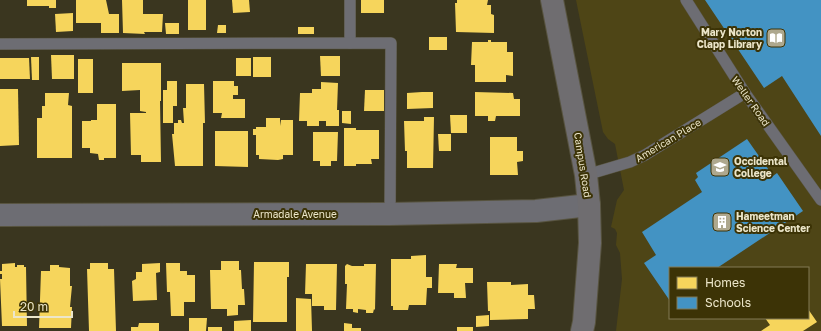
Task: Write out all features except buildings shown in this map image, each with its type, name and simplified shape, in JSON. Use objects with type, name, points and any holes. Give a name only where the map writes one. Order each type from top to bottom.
[{"type":"street","name":"Campus Road","points":[[552,0],[586,175],[589,205],[590,243],[582,331]]},
{"type":"street","name":"Armadale Avenue","points":[[0,215],[390,214],[536,211],[589,205]]},
{"type":"lane","points":[[350,0],[350,43]]},
{"type":"lane","name":"Weller Road","points":[[686,0],[745,93],[821,200]]},
{"type":"lane","points":[[0,44],[391,43],[390,214]]},
{"type":"lane","name":"American Place","points":[[586,175],[619,166],[645,155],[745,93]]},
{"type":"shaded area","name":"Occidental College","points":[[576,0],[821,0],[821,331],[616,331],[622,279],[620,253],[616,245],[617,233],[615,229],[611,227],[617,200],[624,190],[615,144],[608,139],[603,132]]},
{"type":"place","name":"Mary Norton Clapp Library","points":[[776,38]]},
{"type":"place","name":"Occidental College","points":[[720,167]]},
{"type":"place","name":"Hameetman Science Center","points":[[722,222]]}]
